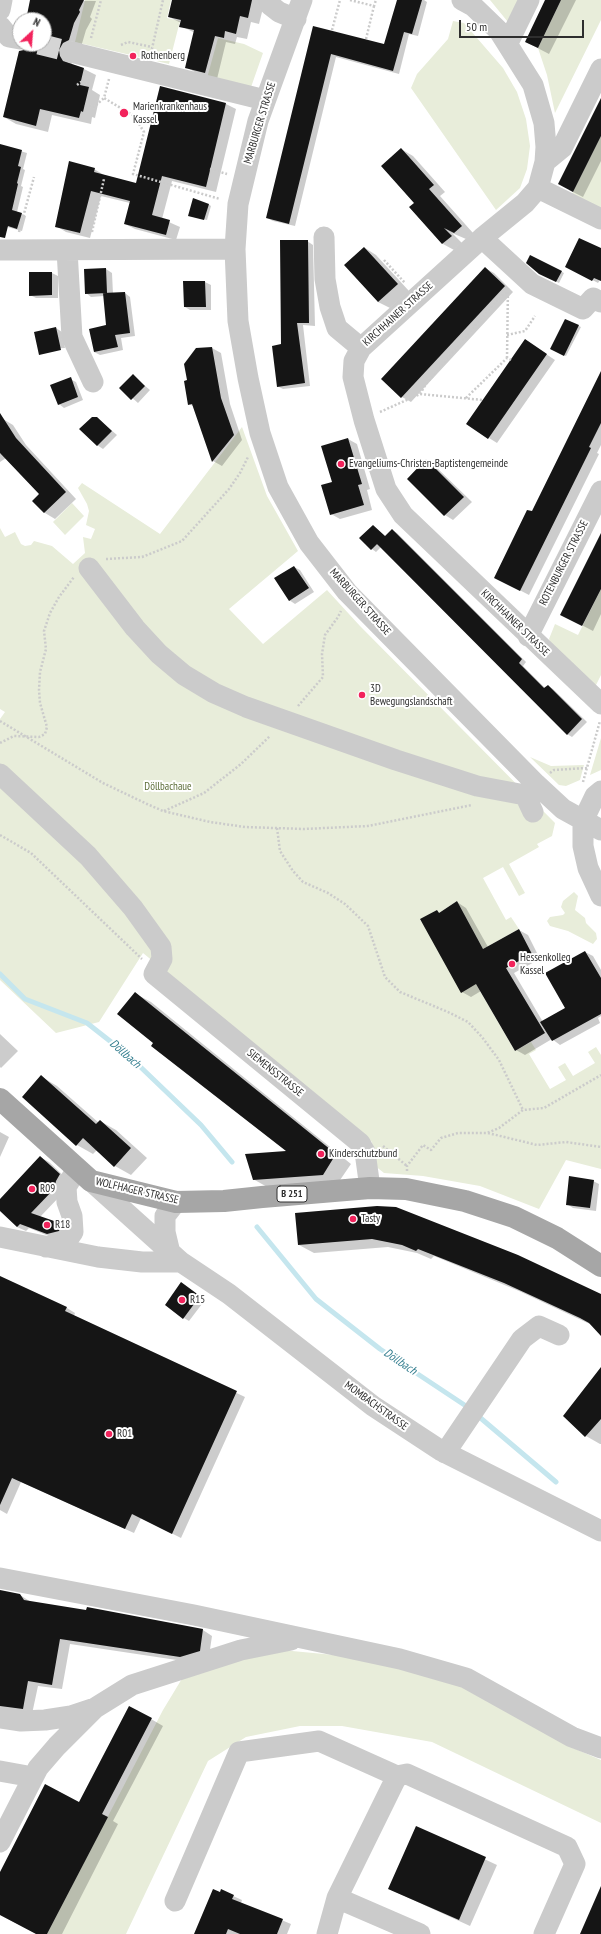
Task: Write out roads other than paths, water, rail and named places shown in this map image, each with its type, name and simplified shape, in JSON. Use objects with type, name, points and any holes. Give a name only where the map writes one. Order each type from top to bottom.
[{"type":"main road","name":"WOLFHAGER STRASSE","points":[[0,1098],[84,1175],[176,1202],[224,1202],[262,1197],[370,1188],[414,1191],[465,1201],[514,1217],[557,1238],[601,1266]]},
{"type":"street","points":[[0,10],[2,0]]},
{"type":"street","points":[[268,0],[270,5],[279,12],[299,9]]},
{"type":"street","name":"KIRCHHAINER STRASSE","points":[[462,0],[473,6],[491,23],[508,43],[533,85],[544,123],[546,147],[545,162],[538,188],[525,202],[482,238],[361,348],[354,361],[353,377],[364,420],[386,489],[404,515],[528,636],[601,704]]},
{"type":"street","points":[[508,43],[529,0]]},
{"type":"street","name":"MARBURGER STRASSE","points":[[299,9],[265,100],[238,204],[235,249],[238,320],[260,434],[278,487],[309,543],[347,592],[531,797],[563,809],[592,826]]},
{"type":"street","points":[[0,26],[9,37],[12,38]]},
{"type":"street","points":[[79,54],[265,100]]},
{"type":"street","points":[[545,162],[562,148],[601,69]]},
{"type":"street","points":[[538,188],[601,219]]},
{"type":"street","points":[[324,237],[325,279],[330,307],[337,328],[361,348]]},
{"type":"street","points":[[482,238],[532,284],[583,309],[593,298],[601,302]]},
{"type":"street","points":[[5,249],[235,249]]},
{"type":"street","points":[[67,250],[72,337],[93,382]]},
{"type":"street","name":"ROTENBURGER STRASSE","points":[[528,636],[601,491]]},
{"type":"street","points":[[89,568],[135,628],[159,654],[184,675],[214,693],[246,707],[396,760],[477,786],[531,797]]},
{"type":"street","name":"SIEMENSSTRASSE","points":[[0,774],[88,856],[133,908],[161,947],[162,959],[154,974],[360,1143],[365,1152],[370,1188]]},
{"type":"street","points":[[592,788],[595,796],[592,826],[583,846],[588,868],[601,896]]},
{"type":"street","points":[[46,1247],[66,1242],[73,1232],[72,1216],[67,1202],[66,1187],[84,1175]]},
{"type":"street","name":"MOMBACHSTRASSE","points":[[84,1175],[175,1257],[229,1294],[373,1406],[446,1453],[601,1531]]},
{"type":"street","points":[[0,1237],[98,1257],[142,1262],[175,1257],[165,1232],[165,1216],[176,1202]]},
{"type":"street","points":[[446,1453],[522,1339],[539,1326],[559,1335]]},
{"type":"street","points":[[0,1578],[306,1638],[400,1659],[466,1678],[572,1737],[601,1748]]},
{"type":"street","points":[[0,1842],[38,1768],[57,1746],[95,1708],[132,1685],[189,1665],[277,1641],[306,1638]]},
{"type":"street","points":[[0,1718],[21,1721],[45,1720],[71,1716],[95,1708]]},
{"type":"street","points":[[175,1901],[239,1752],[319,1740],[397,1776],[407,1774],[566,1847],[574,1864],[544,1934]]},
{"type":"street","points":[[0,1772],[33,1777]]},
{"type":"street","points":[[327,1934],[338,1898],[397,1776]]},
{"type":"street","points":[[338,1898],[420,1934]]},
{"type":"waterway","name":"Döllbach","points":[[0,974],[25,999],[87,1023],[129,1056],[201,1125],[232,1162]]},
{"type":"waterway","name":"Döllbach","points":[[257,1227],[316,1299],[380,1349],[469,1408]]},
{"type":"waterway","name":"Döllbach","points":[[477,1415],[556,1482]]},
{"type":"tunnel","points":[[52,47],[71,52]]},
{"type":"place","name":"Rothenberg","points":[[133,56]]},
{"type":"place","name":"Marienkrankenhaus Kassel","points":[[124,113]]},
{"type":"place","name":"Evangeliums-Christen-Baptistengemeinde","points":[[341,464]]},
{"type":"place","name":"3D Bewegungslandschaft","points":[[362,695]]},
{"type":"place","name":"Hessenkolleg Kassel","points":[[512,964]]},
{"type":"place","name":"Kinderschutzbund","points":[[321,1154]]},
{"type":"place","name":"R09","points":[[32,1189]]},
{"type":"place","name":"Tasty","points":[[353,1219]]},
{"type":"place","name":"R18","points":[[47,1225]]},
{"type":"place","name":"R15","points":[[182,1300]]},
{"type":"place","name":"R01","points":[[109,1434]]},
{"type":"park label","name":"Döllbachaue","points":[[168,787]]}]
